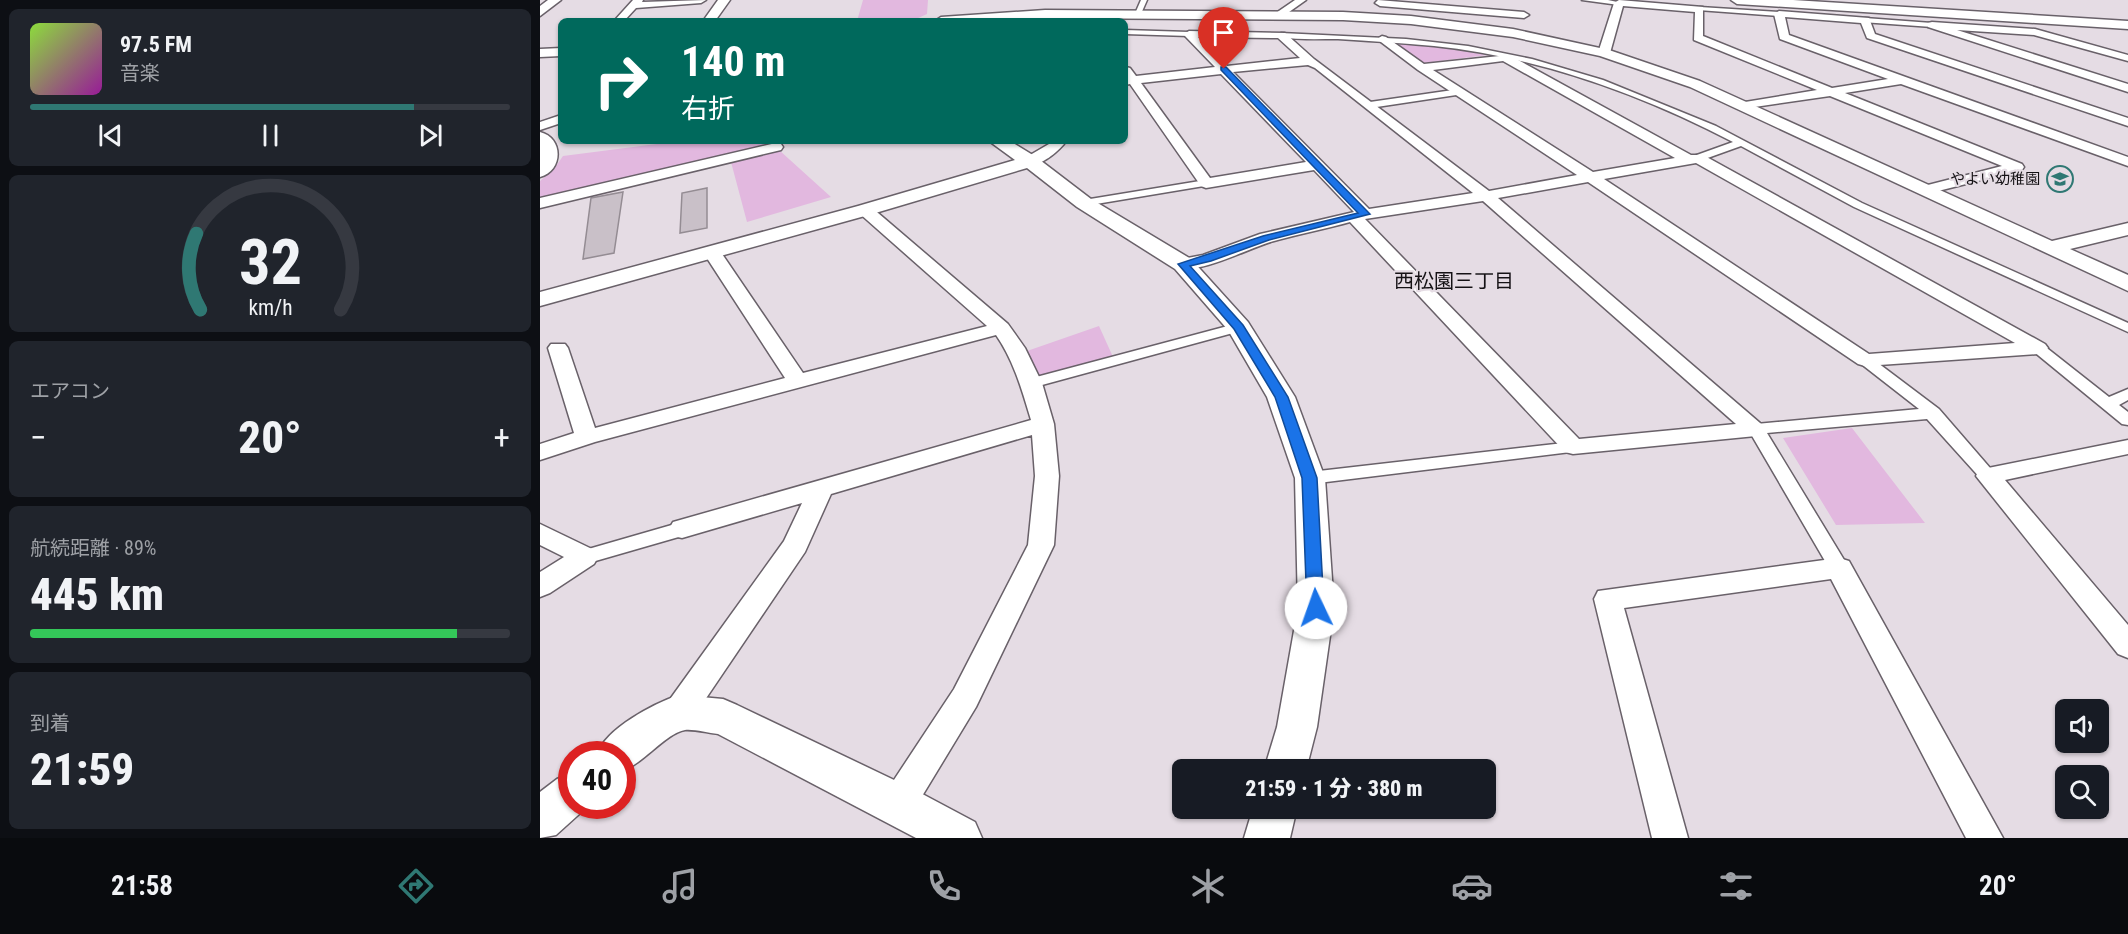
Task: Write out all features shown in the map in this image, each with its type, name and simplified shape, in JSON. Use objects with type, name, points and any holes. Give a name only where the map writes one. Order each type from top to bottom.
[{"type":"street","points":[[540,12],[555,0]]},
{"type":"street","points":[[622,18],[636,3],[701,0]]},
{"type":"street","points":[[711,18],[724,0]]},
{"type":"street","points":[[1181,14],[1190,0]]},
{"type":"street","points":[[1279,15],[1301,0]]},
{"type":"street","points":[[1383,0],[1380,3],[1526,11],[1513,33]]},
{"type":"street","points":[[1586,0],[2035,32],[2128,58]]},
{"type":"street","points":[[1737,0],[2128,25]]},
{"type":"street","points":[[1604,53],[1619,3]]},
{"type":"street","points":[[942,18],[1141,7],[1181,14],[1411,20],[1513,33],[1604,53],[1695,84],[1745,106],[2128,284]]},
{"type":"street","points":[[1700,9],[1698,38],[2017,167],[1925,190]]},
{"type":"street","points":[[1779,14],[1784,37],[2128,162]]},
{"type":"street","points":[[1865,20],[1871,36],[2128,122]]},
{"type":"street","points":[[1932,26],[2128,88]]},
{"type":"street","points":[[1128,32],[1382,39],[1449,45],[1567,71],[1651,100],[1741,143],[1858,205],[2128,328]]},
{"type":"street","points":[[1189,34],[1316,165],[1360,216],[1573,447]]},
{"type":"street","points":[[1281,35],[1310,62],[1319,66],[1486,196],[1756,429],[1839,568],[1985,838]]},
{"type":"street","points":[[1382,39],[1422,68],[1592,177],[1865,360],[1919,400],[1988,476],[2128,646]]},
{"type":"street","points":[[540,53],[558,52]]},
{"type":"street","points":[[1422,68],[1505,57],[2038,348],[2128,420]]},
{"type":"street","points":[[1943,72],[2031,58]]},
{"type":"street","points":[[1128,77],[1310,62]]},
{"type":"street","points":[[1745,106],[1923,76]]},
{"type":"street","points":[[1128,78],[1206,183]]},
{"type":"street","points":[[1370,105],[1460,92]]},
{"type":"street","points":[[540,126],[558,120]]},
{"type":"street","points":[[540,137],[549,144],[551,151],[546,165],[540,171]]},
{"type":"street","points":[[1183,264],[1207,259],[1266,238],[1360,216],[1486,196],[1693,158],[1741,143]]},
{"type":"street","points":[[1003,144],[1030,161],[1084,203],[1183,264],[1239,327],[1281,397],[1310,478],[1316,608],[1297,727],[1288,759]]},
{"type":"street","points":[[540,299],[865,210],[1030,161],[1040,157],[1057,144]]},
{"type":"street","points":[[540,203],[776,147]]},
{"type":"street","points":[[1084,203],[1316,165]]},
{"type":"street","points":[[865,210],[1000,328],[1015,348],[1031,383],[1043,424],[1047,476],[1041,545],[965,698],[898,804]]},
{"type":"street","points":[[2052,247],[2128,229]]},
{"type":"street","points":[[712,252],[798,381]]},
{"type":"street","points":[[1031,383],[1239,327]]},
{"type":"street","points":[[540,452],[586,437],[1000,328]]},
{"type":"street","points":[[558,348],[586,437]]},
{"type":"street","points":[[1865,360],[2038,348]]},
{"type":"street","points":[[2108,404],[2128,394]]},
{"type":"street","points":[[1310,478],[1573,447],[1933,413]]},
{"type":"street","points":[[540,586],[585,557],[1043,424]]},
{"type":"street","points":[[1988,476],[2128,447]]},
{"type":"street","points":[[634,741],[647,730],[679,712],[796,545],[820,490]]},
{"type":"street","points":[[540,533],[585,557]]},
{"type":"street","points":[[1670,838],[1608,599],[1839,568]]},
{"type":"street","points":[[679,712],[723,717],[898,804],[959,838]]},
{"type":"street","points":[[540,820],[558,805]]},
{"type":"street","points":[[1267,838],[1272,819]]},
{"type":"shaded area","points":[[863,0],[928,0],[927,14],[918,18],[858,18]]},
{"type":"shaded area","points":[[1403,41],[1487,55],[1424,63],[1396,44]]},
{"type":"shaded area","points":[[657,144],[776,144],[540,199],[540,181],[554,169],[563,156]]},
{"type":"shaded area","points":[[779,150],[831,197],[747,222],[731,162]]},
{"type":"shaded area","points":[[1099,326],[1113,357],[1039,376],[1027,351]]},
{"type":"shaded area","points":[[1852,428],[1925,523],[1836,525],[1783,438]]},
{"type":"building","points":[[707,188],[707,228],[680,233],[682,193]]},
{"type":"building","points":[[623,192],[614,253],[583,259],[591,198]]},
{"type":"place","name":"やよい幼稚園","points":[[2060,179]]},
{"type":"district","name":"西松園三丁目","points":[[1454,281]]},
{"type":"route","points":[[1224,69],[1365,214],[1266,238],[1207,259],[1183,264],[1239,327],[1281,397],[1310,478],[1316,608]]}]
